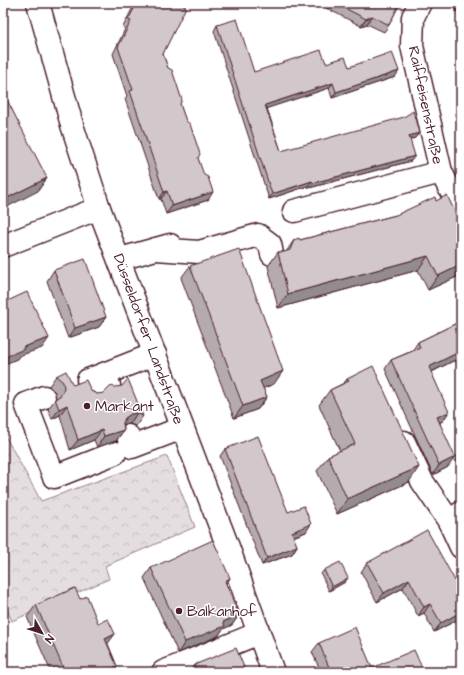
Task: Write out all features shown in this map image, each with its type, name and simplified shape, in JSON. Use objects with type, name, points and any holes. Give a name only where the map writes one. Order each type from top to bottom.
[{"type":"main road","name":"Düsseldorfer Landstraße","points":[[38,3],[72,125],[99,208],[120,259],[182,428],[228,547],[273,672]]},
{"type":"main road","name":"Raiffeisenstraße","points":[[420,3],[413,17],[412,46],[441,172],[452,195],[461,202]]},
{"type":"main road","points":[[294,211],[441,172]]},
{"type":"main road","points":[[3,246],[99,208]]},
{"type":"main road","points":[[156,249],[199,252],[258,235],[270,244],[272,254]]},
{"type":"main road","points":[[120,259],[206,236]]},
{"type":"main road","points":[[94,383],[155,354]]},
{"type":"main road","points":[[44,397],[26,404],[54,477],[122,445],[182,428]]},
{"type":"main road","points":[[396,423],[422,481],[455,517],[461,547]]},
{"type":"main road","points":[[163,672],[259,633]]},
{"type":"green space","points":[[3,432],[41,501],[167,456],[195,527],[105,566],[109,579],[12,621],[3,601]]},
{"type":"building","points":[[137,3],[183,3],[182,5],[186,7],[163,54],[168,68],[172,70],[182,100],[180,104],[186,121],[190,124],[200,154],[198,158],[204,175],[208,177],[213,192],[172,206],[167,191],[164,192],[130,91],[133,90],[118,47],[131,21],[128,20]]},
{"type":"building","points":[[335,3],[400,3],[389,25],[372,16],[366,19]]},
{"type":"building","points":[[237,19],[254,72],[321,50],[326,63],[345,57],[349,67],[392,52],[399,71],[336,92],[333,83],[265,105],[281,151],[404,117],[413,111],[419,133],[409,136],[415,156],[313,183],[312,181],[272,194],[217,25]]},
{"type":"building","points":[[3,92],[47,178],[3,200]]},
{"type":"building","points":[[447,195],[461,225],[461,265],[438,276],[428,256],[288,294],[278,252],[290,250],[294,240],[299,238],[300,240],[396,215],[435,197],[436,201]]},
{"type":"building","points":[[239,249],[283,371],[260,381],[267,397],[243,406],[190,266]]},
{"type":"building","points":[[85,259],[106,317],[75,328],[54,270]]},
{"type":"building","points":[[27,292],[49,338],[23,347],[24,349],[3,358],[3,303]]},
{"type":"building","points":[[461,321],[461,351],[429,367],[449,412],[437,417],[455,457],[439,465],[391,360],[420,348],[418,342]]},
{"type":"building","points":[[373,366],[419,467],[347,499],[328,456],[355,444],[330,390],[349,381],[347,379]]},
{"type":"building","name":"Markant","points":[[66,371],[73,385],[86,380],[91,391],[97,394],[104,393],[111,386],[122,386],[128,379],[143,416],[137,413],[131,414],[125,418],[123,423],[124,430],[104,436],[102,430],[78,440],[67,405],[59,409],[55,399],[61,395],[64,388],[63,382],[56,376]]},
{"type":"building","points":[[258,436],[288,512],[304,506],[311,524],[292,532],[297,546],[267,558],[225,449]]},
{"type":"building","points":[[427,530],[459,588],[461,587],[461,612],[441,623],[430,604],[424,607],[409,579],[384,593],[367,563]]},
{"type":"building","points":[[213,540],[230,578],[225,581],[239,615],[223,622],[225,626],[185,642],[151,568]]},
{"type":"building","points":[[340,562],[348,578],[332,587],[324,570]]},
{"type":"building","points":[[75,588],[80,599],[87,596],[98,623],[108,619],[115,634],[105,639],[117,666],[108,670],[109,672],[65,672],[36,605]]},
{"type":"building","points":[[355,627],[372,668],[414,650],[424,672],[331,672],[319,643]]},
{"type":"building","points":[[236,648],[246,672],[197,672],[194,665]]},
{"type":"place","name":"Markant","points":[[87,406]]},
{"type":"place","name":"Balkanhof","points":[[179,611]]}]
